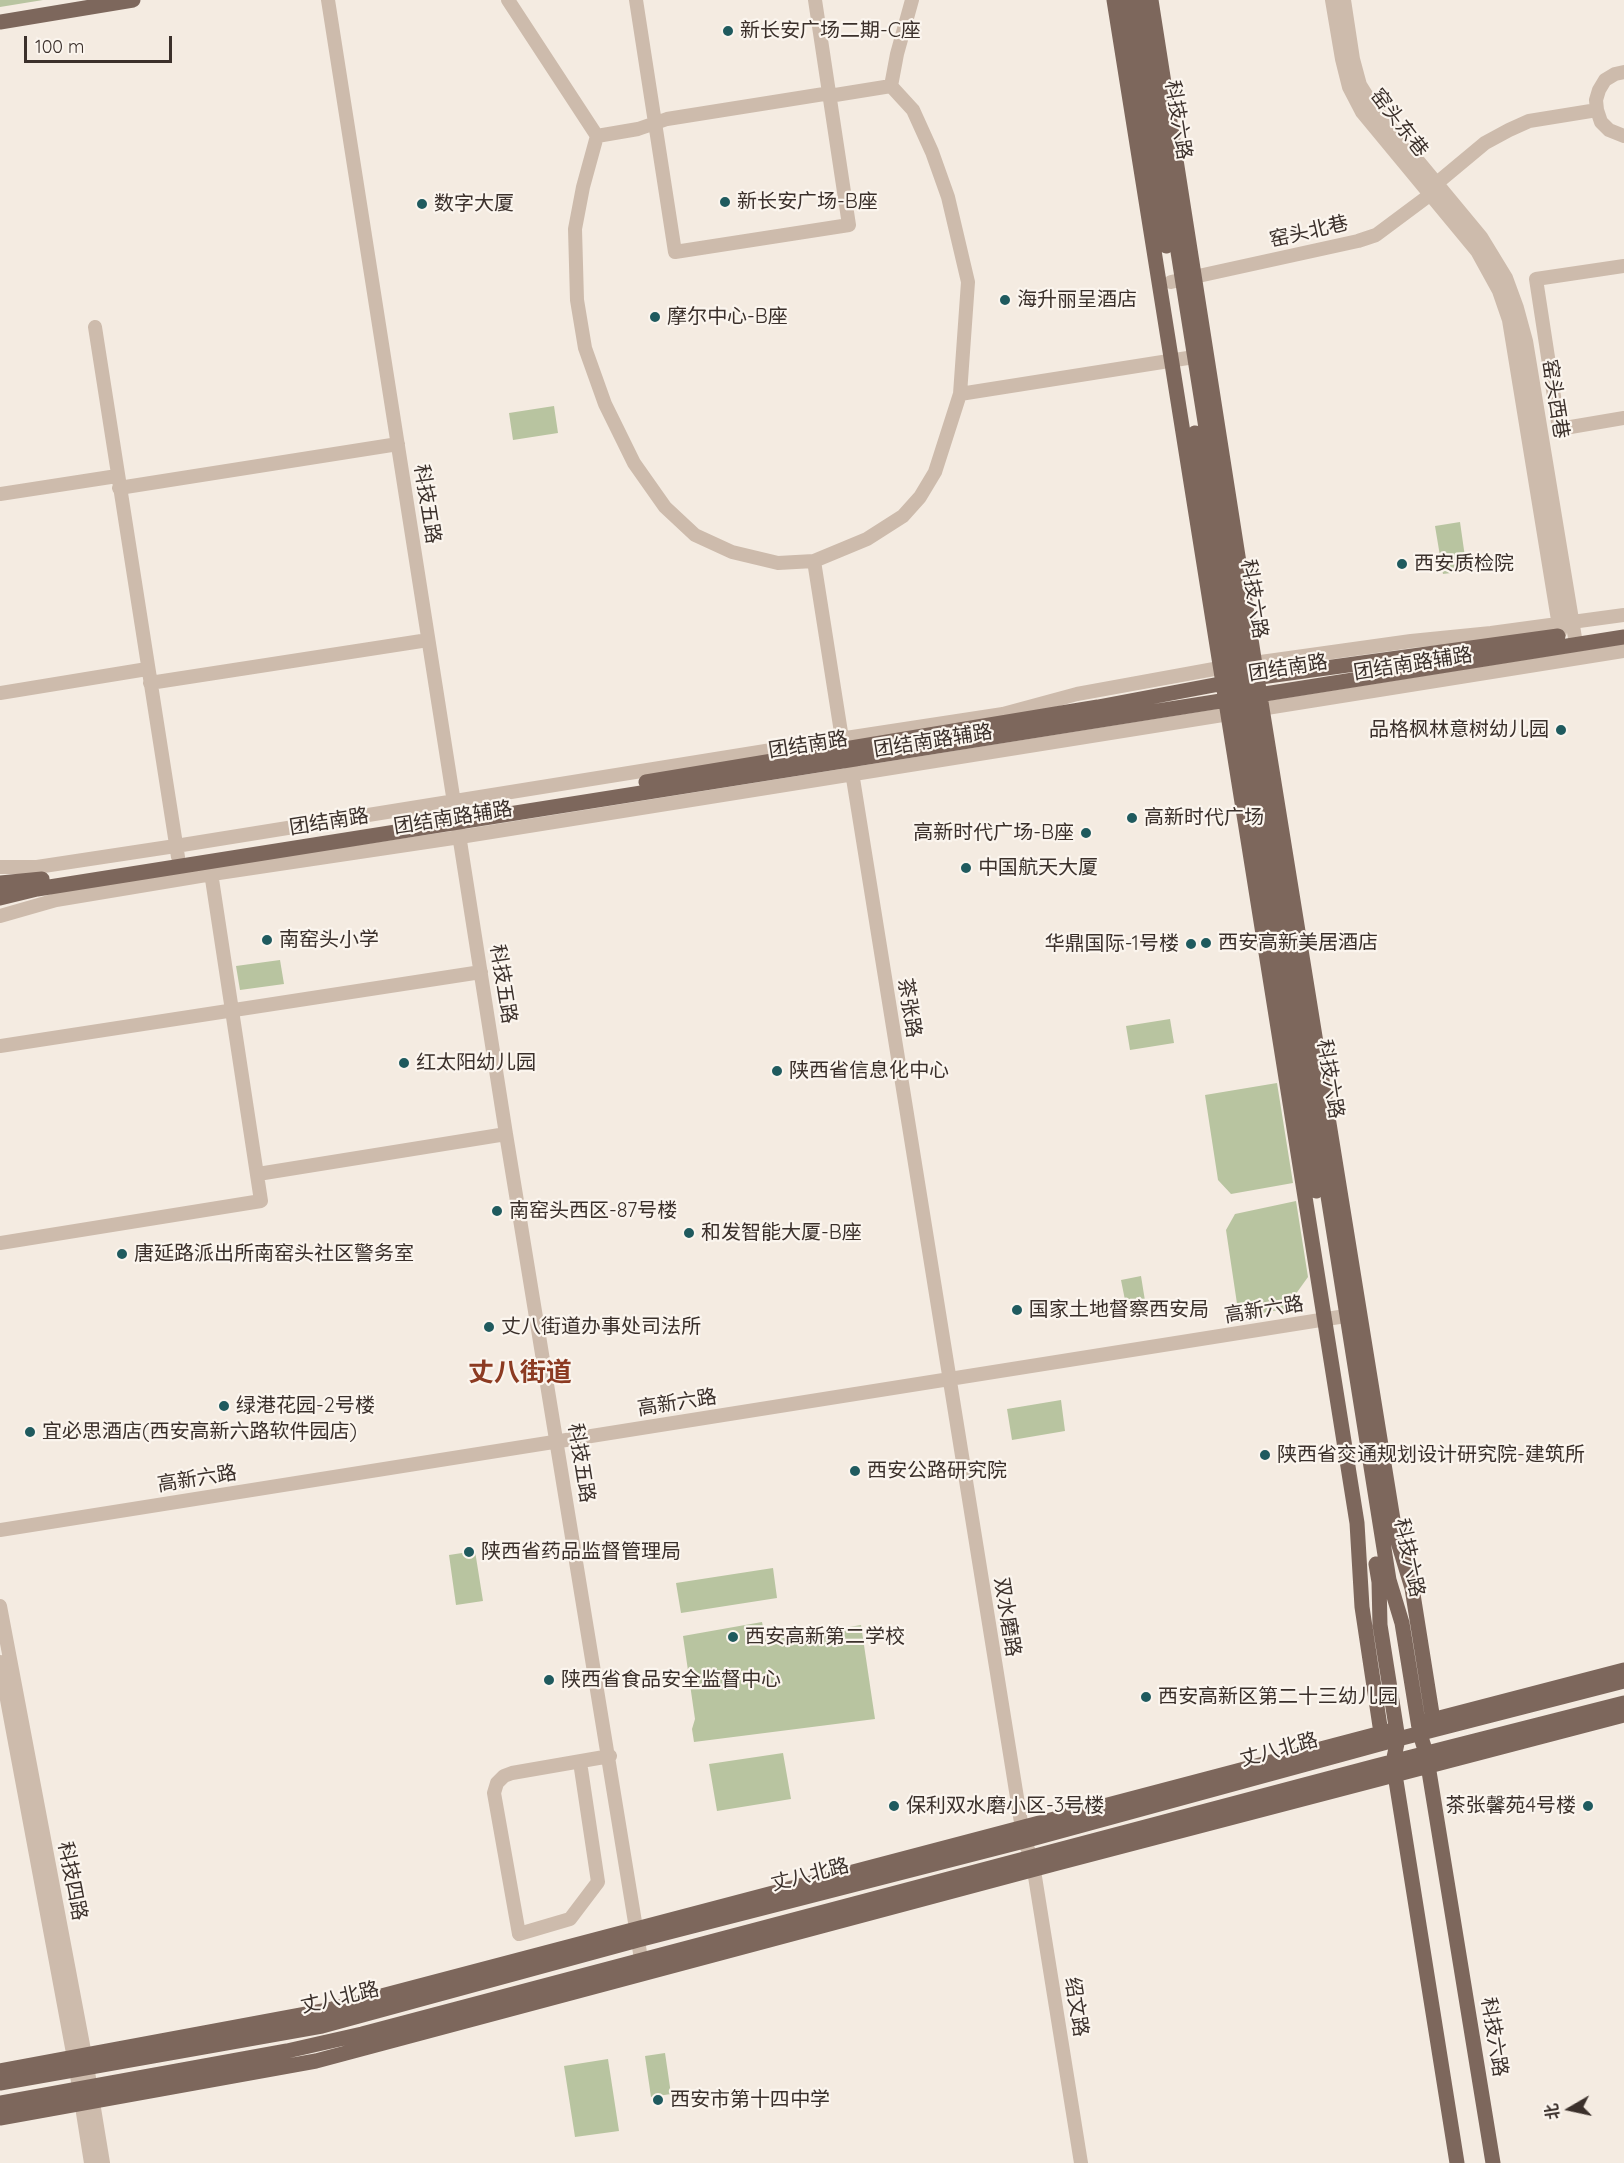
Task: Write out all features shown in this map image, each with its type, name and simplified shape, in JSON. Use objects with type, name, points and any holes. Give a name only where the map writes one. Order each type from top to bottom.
[{"type":"main road","points":[[0,22],[133,0]]},
{"type":"main road","points":[[1114,0],[1183,359],[1239,673]]},
{"type":"main road","name":"科技六路","points":[[1127,0],[1182,280]]},
{"type":"main road","name":"科技六路","points":[[1138,0],[1182,280],[1183,359],[1239,673],[1342,1317],[1389,1580],[1402,1623],[1424,1726],[1427,1759],[1493,2163]]},
{"type":"main road","points":[[1151,0],[1182,280],[1239,673],[1342,1317],[1362,1607],[1381,1733]]},
{"type":"main road","name":"团结南路","points":[[0,898],[37,890],[211,868],[458,819],[847,755],[1098,707],[1239,673],[1624,626]]},
{"type":"main road","name":"团结南路","points":[[847,755],[1244,704],[1567,634],[1624,637]]},
{"type":"main road","name":"团结南路","points":[[0,884],[22,882],[177,851],[458,819]]},
{"type":"main road","name":"科技六路","points":[[1342,1317],[1379,1582],[1380,1625],[1398,1734],[1394,1768],[1457,2163]]},
{"type":"main road","points":[[1424,1726],[1624,1670]]},
{"type":"main road","name":"丈八北路","points":[[0,2083],[80,2062],[322,2026],[637,1935],[1023,1835],[1424,1726],[1624,1681]]},
{"type":"main road","points":[[1427,1759],[1624,1703]]},
{"type":"main road","points":[[1427,1759],[1624,1715]]},
{"type":"main road","points":[[1023,1835],[1381,1733],[1398,1734]]},
{"type":"main road","name":"丈八北路","points":[[0,2103],[86,2095],[362,2034],[643,1966],[1427,1759]]},
{"type":"main road","points":[[0,2071],[80,2062]]},
{"type":"main road","points":[[0,2118],[86,2095]]},
{"type":"street","name":"科技五路","points":[[328,0],[506,1134],[643,1966]]},
{"type":"street","points":[[507,0],[597,136],[583,187],[575,230],[577,300],[585,348],[605,404],[634,463],[665,507],[695,535],[732,552],[778,563],[814,561],[867,539],[903,516],[920,497],[935,472],[960,394],[968,282],[948,197],[932,152],[913,110],[891,86]]},
{"type":"street","points":[[636,0],[675,252],[849,225],[814,0]]},
{"type":"street","points":[[891,86],[912,0]]},
{"type":"street","name":"窑头东巷","points":[[1332,0],[1349,87],[1362,112],[1434,188]]},
{"type":"street","name":"窑头东巷","points":[[1344,0],[1353,59],[1360,85],[1375,109],[1434,188]]},
{"type":"street","points":[[1624,72],[1615,74],[1605,81],[1596,100],[1596,110],[1601,122],[1609,130],[1624,136]]},
{"type":"street","points":[[597,136],[638,129],[655,122],[824,94],[829,96],[891,86]]},
{"type":"street","name":"窑头北巷","points":[[1182,280],[1376,235],[1394,223],[1485,143],[1529,121],[1596,110]]},
{"type":"street","name":"窑头西巷","points":[[1434,188],[1477,251],[1499,291],[1509,320],[1567,634]]},
{"type":"street","points":[[1624,266],[1536,279],[1559,429],[1624,418]]},
{"type":"street","points":[[0,867],[37,867],[177,851],[95,327]]},
{"type":"street","points":[[960,394],[1183,359]]},
{"type":"street","points":[[0,494],[118,482],[398,444]]},
{"type":"street","name":"茶张路","points":[[814,561],[949,1380]]},
{"type":"street","points":[[1567,634],[1624,615]]},
{"type":"street","points":[[0,693],[428,640]]},
{"type":"street","name":"团结南路辅路","points":[[1244,704],[1624,651]]},
{"type":"street","name":"团结南路辅路","points":[[458,819],[847,755]]},
{"type":"street","points":[[0,916],[56,900],[211,868],[261,1201],[0,1243]]},
{"type":"street","points":[[0,1046],[481,972]]},
{"type":"street","points":[[258,1174],[506,1134]]},
{"type":"street","name":"高新六路","points":[[0,1530],[1342,1317]]},
{"type":"street","name":"双水磨路","points":[[949,1380],[1023,1835],[1033,1864]]},
{"type":"street","name":"科技四路","points":[[0,1606],[86,2095],[103,2163]]},
{"type":"street","name":"科技四路","points":[[0,1662],[80,2062]]},
{"type":"street","points":[[580,1762],[598,1882],[570,1919],[519,1934],[494,1793],[497,1783],[504,1776],[512,1773],[610,1756]]},
{"type":"street","name":"绍文路","points":[[1033,1864],[1081,2163]]},
{"type":"street","name":"科技四路","points":[[86,2095],[91,2163]]},
{"type":"green space","points":[[0,0],[43,0],[0,7]]},
{"type":"green space","points":[[554,406],[558,433],[513,440],[509,413]]},
{"type":"green space","points":[[1460,522],[1467,571],[1443,574],[1435,526]]},
{"type":"green space","points":[[280,960],[284,984],[240,990],[236,966]]},
{"type":"green space","points":[[1170,1019],[1174,1043],[1130,1050],[1126,1026]]},
{"type":"green space","points":[[1277,1083],[1293,1183],[1231,1194],[1218,1180],[1205,1095]]},
{"type":"green space","points":[[1296,1201],[1308,1277],[1285,1309],[1239,1317],[1226,1230],[1235,1214]]},
{"type":"green space","points":[[1141,1276],[1146,1307],[1127,1310],[1121,1280]]},
{"type":"green space","points":[[1061,1400],[1065,1431],[1012,1440],[1007,1409]]},
{"type":"green space","points":[[475,1551],[483,1601],[456,1605],[449,1555]]},
{"type":"green space","points":[[773,1568],[777,1598],[681,1613],[676,1583]]},
{"type":"green space","points":[[762,1622],[766,1641],[861,1625],[875,1719],[694,1742],[692,1729],[695,1719],[683,1636]]},
{"type":"green space","points":[[783,1753],[791,1799],[717,1811],[709,1764]]},
{"type":"green space","points":[[665,2053],[671,2094],[651,2097],[645,2056]]},
{"type":"green space","points":[[608,2059],[619,2131],[575,2137],[564,2066]]},
{"type":"place","name":"新长安广场二期-C座","points":[[728,31]]},
{"type":"place","name":"新长安广场-B座","points":[[725,202]]},
{"type":"place","name":"数字大厦","points":[[422,204]]},
{"type":"place","name":"海升丽呈酒店","points":[[1005,300]]},
{"type":"place","name":"摩尔中心-B座","points":[[655,317]]},
{"type":"place","name":"西安质检院","points":[[1402,564]]},
{"type":"place","name":"品格枫林意树幼儿园","points":[[1561,730]]},
{"type":"place","name":"高新时代广场","points":[[1132,818]]},
{"type":"place","name":"高新时代广场-B座","points":[[1086,833]]},
{"type":"place","name":"中国航天大厦","points":[[966,868]]},
{"type":"place","name":"南窑头小学","points":[[267,940]]},
{"type":"place","name":"西安高新美居酒店","points":[[1206,943]]},
{"type":"place","name":"华鼎国际-1号楼","points":[[1191,944]]},
{"type":"place","name":"红太阳幼儿园","points":[[404,1063]]},
{"type":"place","name":"陕西省信息化中心","points":[[777,1071]]},
{"type":"place","name":"南窑头西区-87号楼","points":[[497,1211]]},
{"type":"place","name":"和发智能大厦-B座","points":[[689,1233]]},
{"type":"place","name":"唐延路派出所南窑头社区警务室","points":[[122,1254]]},
{"type":"place","name":"国家土地督察西安局","points":[[1017,1310]]},
{"type":"place","name":"丈八街道办事处司法所","points":[[489,1327]]},
{"type":"place","name":"绿港花园-2号楼","points":[[224,1406]]},
{"type":"place","name":"宜必思酒店(西安高新六路软件园店)","points":[[30,1432]]},
{"type":"place","name":"陕西省交通规划设计研究院-建筑所","points":[[1265,1455]]},
{"type":"place","name":"西安公路研究院","points":[[855,1471]]},
{"type":"place","name":"陕西省药品监督管理局","points":[[469,1552]]},
{"type":"place","name":"西安高新第二学校","points":[[733,1637]]},
{"type":"place","name":"陕西省食品安全监督中心","points":[[549,1680]]},
{"type":"place","name":"西安高新区第二十三幼儿园","points":[[1146,1697]]},
{"type":"place","name":"保利双水磨小区-3号楼","points":[[894,1806]]},
{"type":"place","name":"茶张馨苑4号楼","points":[[1588,1806]]},
{"type":"place","name":"西安市第十四中学","points":[[658,2100]]},
{"type":"district","name":"丈八街道","points":[[520,1373]]}]
